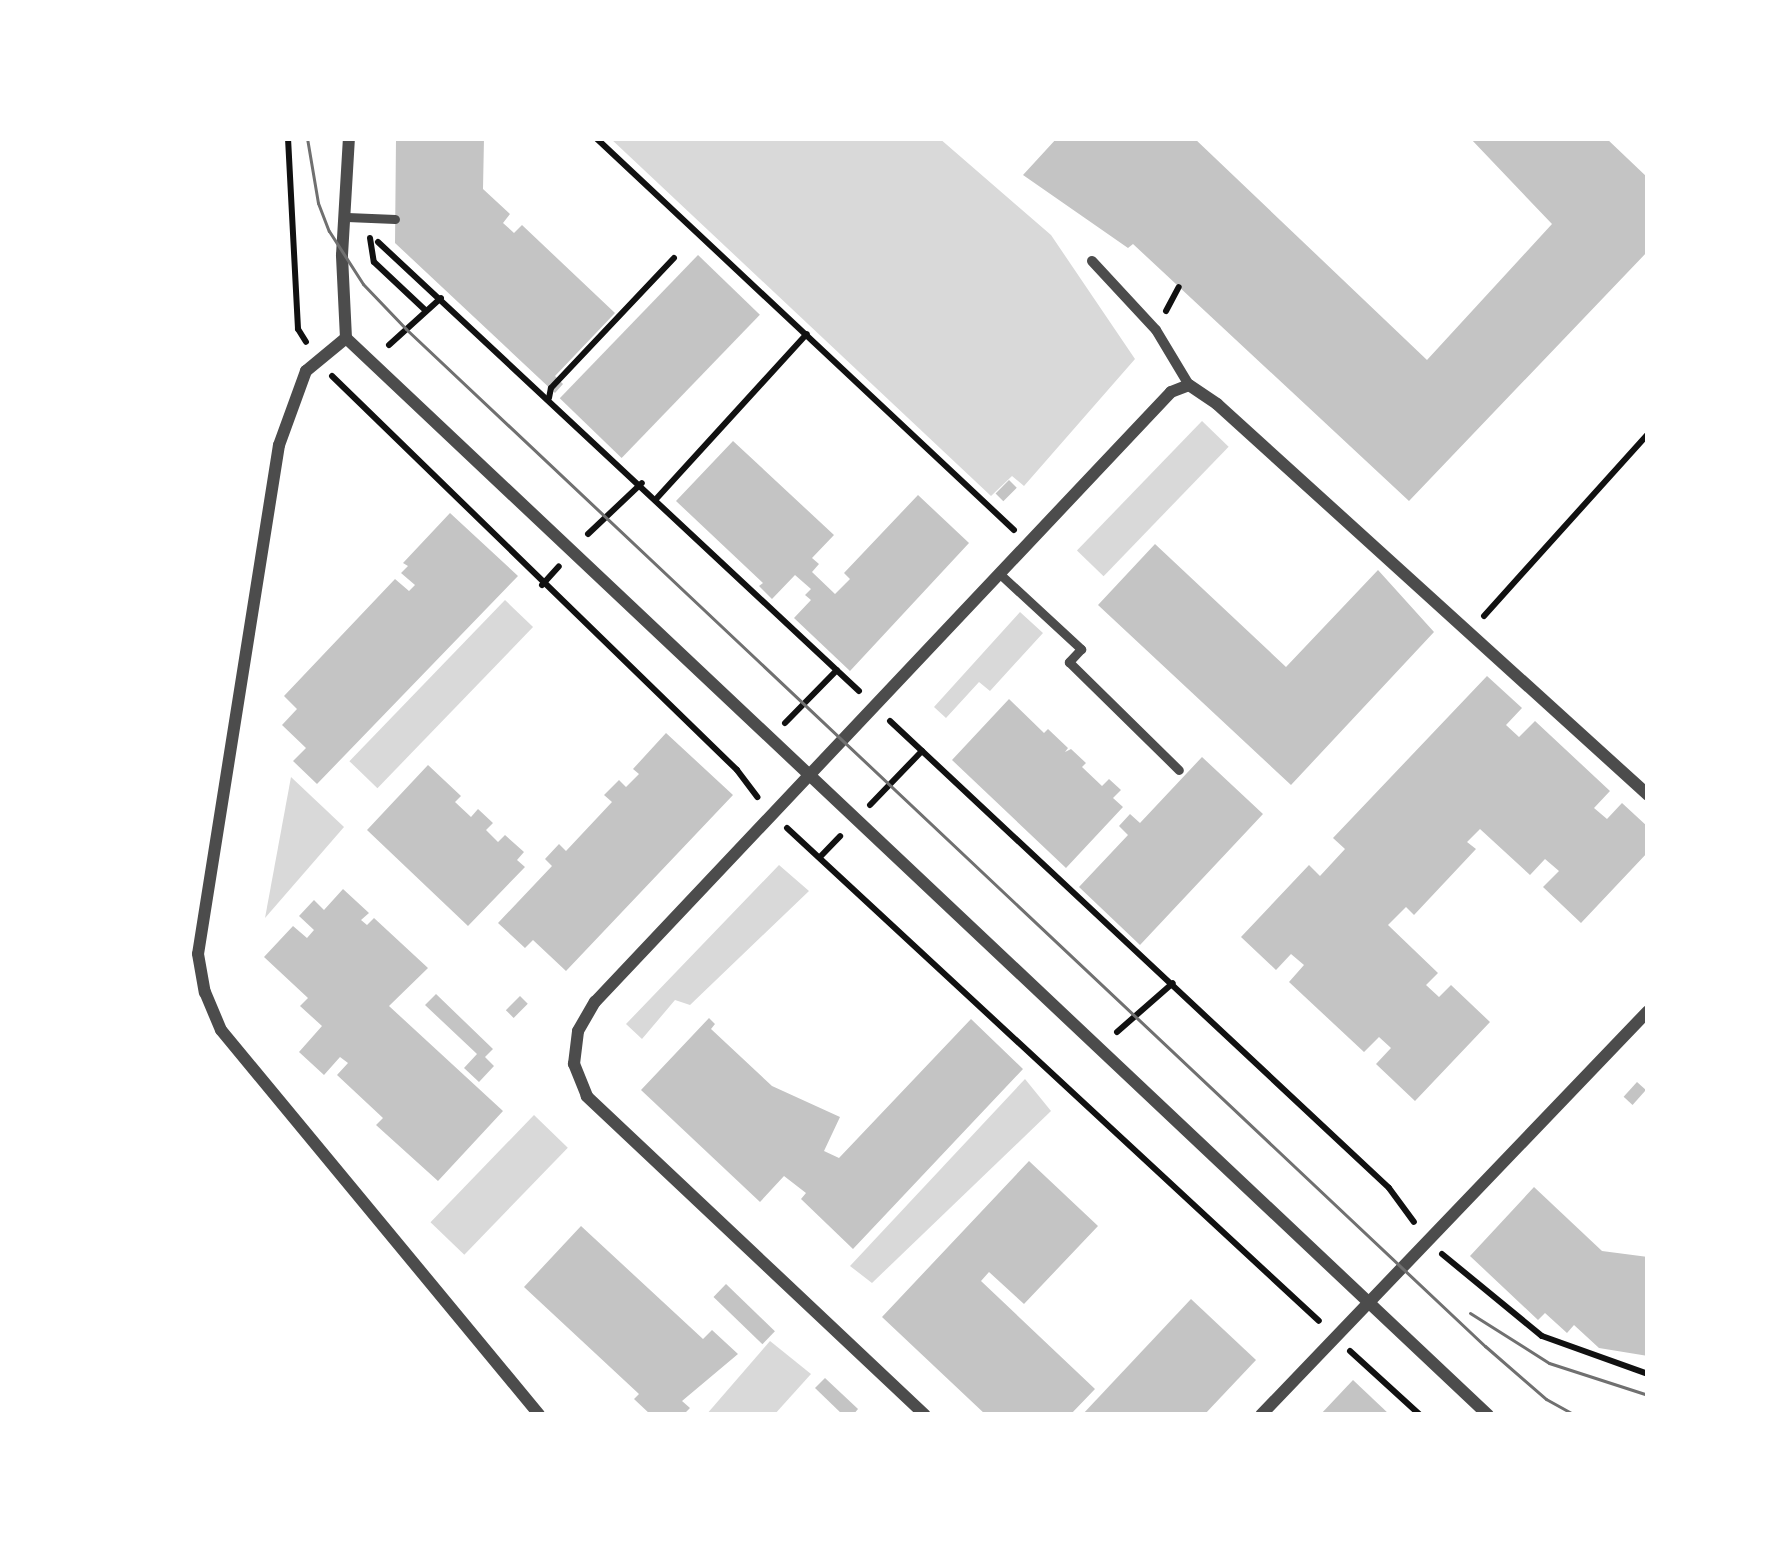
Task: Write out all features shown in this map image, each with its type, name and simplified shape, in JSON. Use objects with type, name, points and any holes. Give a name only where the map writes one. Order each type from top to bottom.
[{"type":"street","points":[[349,138],[342,255],[346,338],[368,364],[1488,1415]]},
{"type":"street","points":[[1092,261],[1156,330],[1189,385],[1648,795]]},
{"type":"street","points":[[346,338],[318,360],[293,398],[279,446],[199,954],[205,992],[221,1030],[539,1415]]},
{"type":"street","points":[[925,1415],[587,1096],[574,1064],[578,1031],[595,1002],[1171,392],[1189,385]]},
{"type":"street","points":[[1261,1415],[1648,1011]]},
{"type":"lane","points":[[347,217],[395,219]]},
{"type":"lane","points":[[1002,576],[1081,649],[1069,662],[1179,770]]},
{"type":"path","points":[[288,138],[298,329],[318,360],[344,391],[737,770],[758,798]]},
{"type":"path","points":[[596,138],[1030,545]]},
{"type":"path","points":[[390,250],[837,670]]},
{"type":"path","points":[[549,398],[550,388],[674,258]]},
{"type":"path","points":[[344,391],[442,297]]},
{"type":"path","points":[[657,497],[807,334]]},
{"type":"path","points":[[1470,632],[1648,434]]},
{"type":"path","points":[[922,752],[1389,1188],[1429,1243],[1542,1336],[1648,1375]]},
{"type":"path","points":[[784,825],[1324,1326]]},
{"type":"path","points":[[1098,1049],[1174,983]]},
{"type":"path","points":[[1349,1349],[1420,1415]]},
{"type":"shaded area","points":[[610,138],[939,138],[1051,235],[1135,359],[1024,486],[1012,476],[991,496]]},
{"type":"shaded area","points":[[1202,421],[1229,447],[1104,576],[1077,550]]},
{"type":"shaded area","points":[[505,600],[533,627],[377,788],[349,761]]},
{"type":"shaded area","points":[[1020,612],[1043,633],[990,691],[979,682],[946,718],[934,707]]},
{"type":"shaded area","points":[[291,777],[344,827],[265,918]]},
{"type":"shaded area","points":[[779,865],[809,891],[690,1005],[675,1000],[642,1039],[626,1024]]},
{"type":"shaded area","points":[[1025,1079],[1051,1111],[872,1283],[850,1266]]},
{"type":"shaded area","points":[[534,1115],[568,1148],[464,1255],[430,1222]]},
{"type":"shaded area","points":[[770,1341],[811,1374],[774,1415],[706,1415]]},
{"type":"building","points":[[396,138],[484,138],[483,189],[510,214],[503,223],[514,233],[522,225],[615,313],[555,376],[563,384],[555,393],[395,243]]},
{"type":"building","points":[[1057,138],[1194,138],[1427,360],[1552,224],[1470,138],[1606,138],[1648,178],[1648,251],[1409,501],[1133,244],[1128,248],[1023,175]]},
{"type":"building","points":[[698,255],[760,315],[622,458],[560,398]]},
{"type":"building","points":[[733,441],[834,535],[812,558],[819,564],[812,572],[835,594],[850,579],[844,573],[918,495],[969,543],[850,671],[794,618],[811,600],[805,595],[811,589],[795,575],[772,599],[759,586],[763,583],[676,501]]},
{"type":"building","points":[[1009,480],[1017,488],[1003,501],[996,493]]},
{"type":"building","points":[[450,513],[518,576],[317,784],[293,761],[306,748],[282,725],[297,709],[284,696],[395,579],[409,591],[415,585],[401,573],[408,566],[403,563]]},
{"type":"building","points":[[1155,544],[1286,667],[1378,570],[1434,632],[1291,785],[1098,605]]},
{"type":"building","points":[[1487,676],[1522,708],[1506,725],[1519,737],[1535,721],[1610,791],[1594,808],[1607,819],[1622,803],[1648,827],[1648,852],[1581,923],[1543,887],[1559,871],[1545,859],[1530,875],[1480,829],[1467,842],[1476,849],[1414,915],[1406,907],[1388,925],[1438,973],[1426,985],[1439,997],[1451,985],[1490,1022],[1415,1101],[1376,1064],[1391,1048],[1379,1037],[1364,1052],[1289,982],[1304,965],[1291,954],[1276,970],[1241,937],[1309,865],[1320,876],[1345,849],[1333,838]]},
{"type":"building","points":[[1009,699],[1044,733],[1048,729],[1068,748],[1065,752],[1071,749],[1086,763],[1082,767],[1102,786],[1109,779],[1121,790],[1113,798],[1123,807],[1066,868],[952,760]]},
{"type":"building","points":[[666,733],[733,795],[566,971],[533,940],[525,948],[498,923],[552,866],[545,859],[559,844],[566,851],[612,802],[604,795],[619,780],[626,787],[639,774],[633,769]]},
{"type":"building","points":[[1202,757],[1263,814],[1140,945],[1079,887],[1128,835],[1119,826],[1130,814],[1140,823]]},
{"type":"building","points":[[428,765],[461,796],[455,802],[471,817],[478,809],[493,823],[486,830],[498,842],[505,835],[524,852],[517,860],[525,867],[468,926],[367,830]]},
{"type":"building","points":[[343,889],[369,913],[361,920],[367,925],[374,918],[428,968],[389,1006],[503,1111],[438,1181],[376,1125],[383,1118],[337,1075],[348,1063],[340,1057],[324,1075],[299,1052],[322,1026],[300,1006],[308,998],[264,957],[293,926],[307,938],[314,930],[299,916],[314,900],[324,910]]},
{"type":"building","points":[[436,994],[493,1049],[485,1057],[494,1066],[479,1082],[464,1068],[477,1054],[425,1005]]},
{"type":"building","points":[[520,996],[528,1004],[514,1018],[506,1010]]},
{"type":"building","points":[[709,1018],[715,1024],[711,1029],[772,1086],[840,1117],[824,1151],[839,1158],[971,1019],[1023,1069],[853,1249],[801,1199],[806,1193],[784,1176],[760,1202],[641,1090]]},
{"type":"building","points":[[1637,1082],[1646,1090],[1633,1105],[1624,1097]]},
{"type":"building","points":[[1029,1161],[1098,1226],[1024,1304],[989,1272],[981,1281],[1095,1389],[1070,1415],[986,1415],[882,1317]]},
{"type":"building","points":[[1534,1187],[1602,1251],[1648,1257],[1648,1356],[1599,1348],[1574,1325],[1567,1333],[1545,1313],[1538,1320],[1470,1256]]},
{"type":"building","points":[[581,1226],[703,1339],[712,1330],[738,1354],[682,1401],[690,1408],[683,1415],[651,1415],[634,1399],[639,1394],[524,1287]]},
{"type":"building","points":[[726,1284],[775,1331],[762,1344],[713,1297]]},
{"type":"building","points":[[1191,1299],[1256,1360],[1204,1415],[1082,1415]]},
{"type":"building","points":[[825,1378],[858,1409],[853,1415],[843,1415],[815,1388]]},
{"type":"building","points":[[1353,1380],[1390,1415],[1320,1415]]},
{"type":"tram line","points":[[307,138],[318,203],[329,231],[363,284],[406,329],[1485,1346],[1546,1399],[1575,1415]]},
{"type":"tram line","points":[[1470,1313],[1549,1363],[1648,1395]]}]
